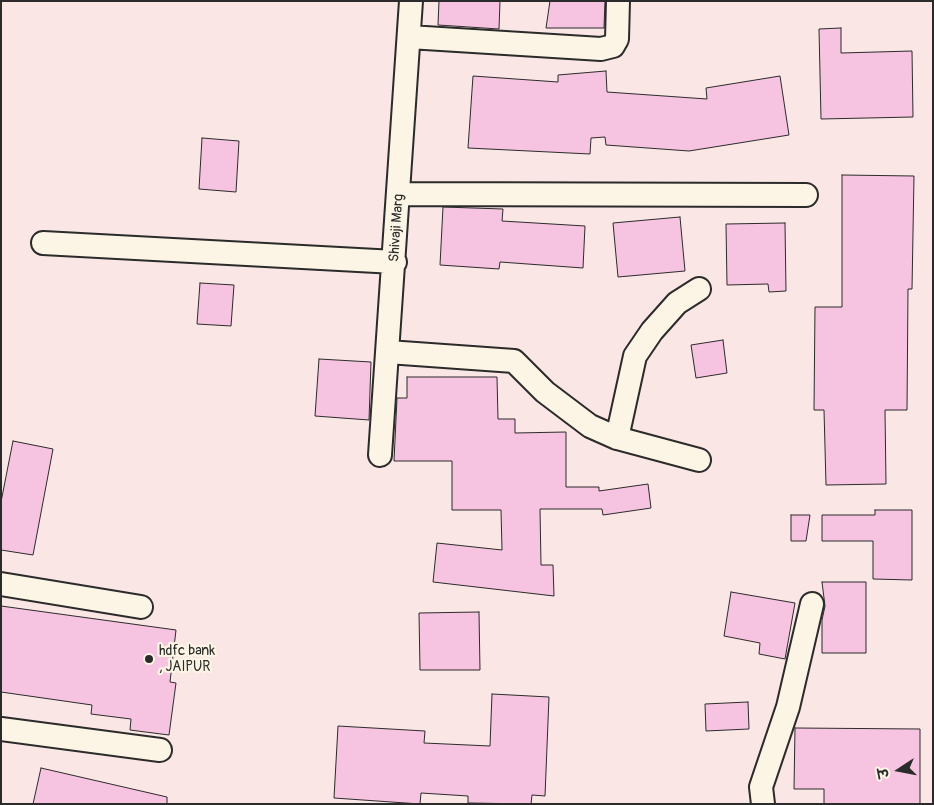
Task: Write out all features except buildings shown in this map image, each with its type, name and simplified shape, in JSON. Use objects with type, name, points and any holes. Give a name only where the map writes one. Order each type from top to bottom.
[{"type":"street","name":"Shivaji Marg","points":[[380,455],[400,194],[411,1]]},
{"type":"street","points":[[409,37],[601,49],[613,46],[617,39],[618,1]]},
{"type":"street","points":[[400,194],[806,196]]},
{"type":"street","points":[[43,243],[395,262]]},
{"type":"street","points":[[616,438],[635,356],[652,331],[677,303],[700,289]]},
{"type":"street","points":[[388,352],[514,361],[546,392],[590,426],[616,438],[699,460]]},
{"type":"street","points":[[1,584],[142,607]]},
{"type":"street","points":[[762,804],[761,787],[788,708],[812,604]]},
{"type":"street","points":[[1,729],[160,750]]},
{"type":"place","name":"hdfc bank , JAIPUR","points":[[149,659]]}]
